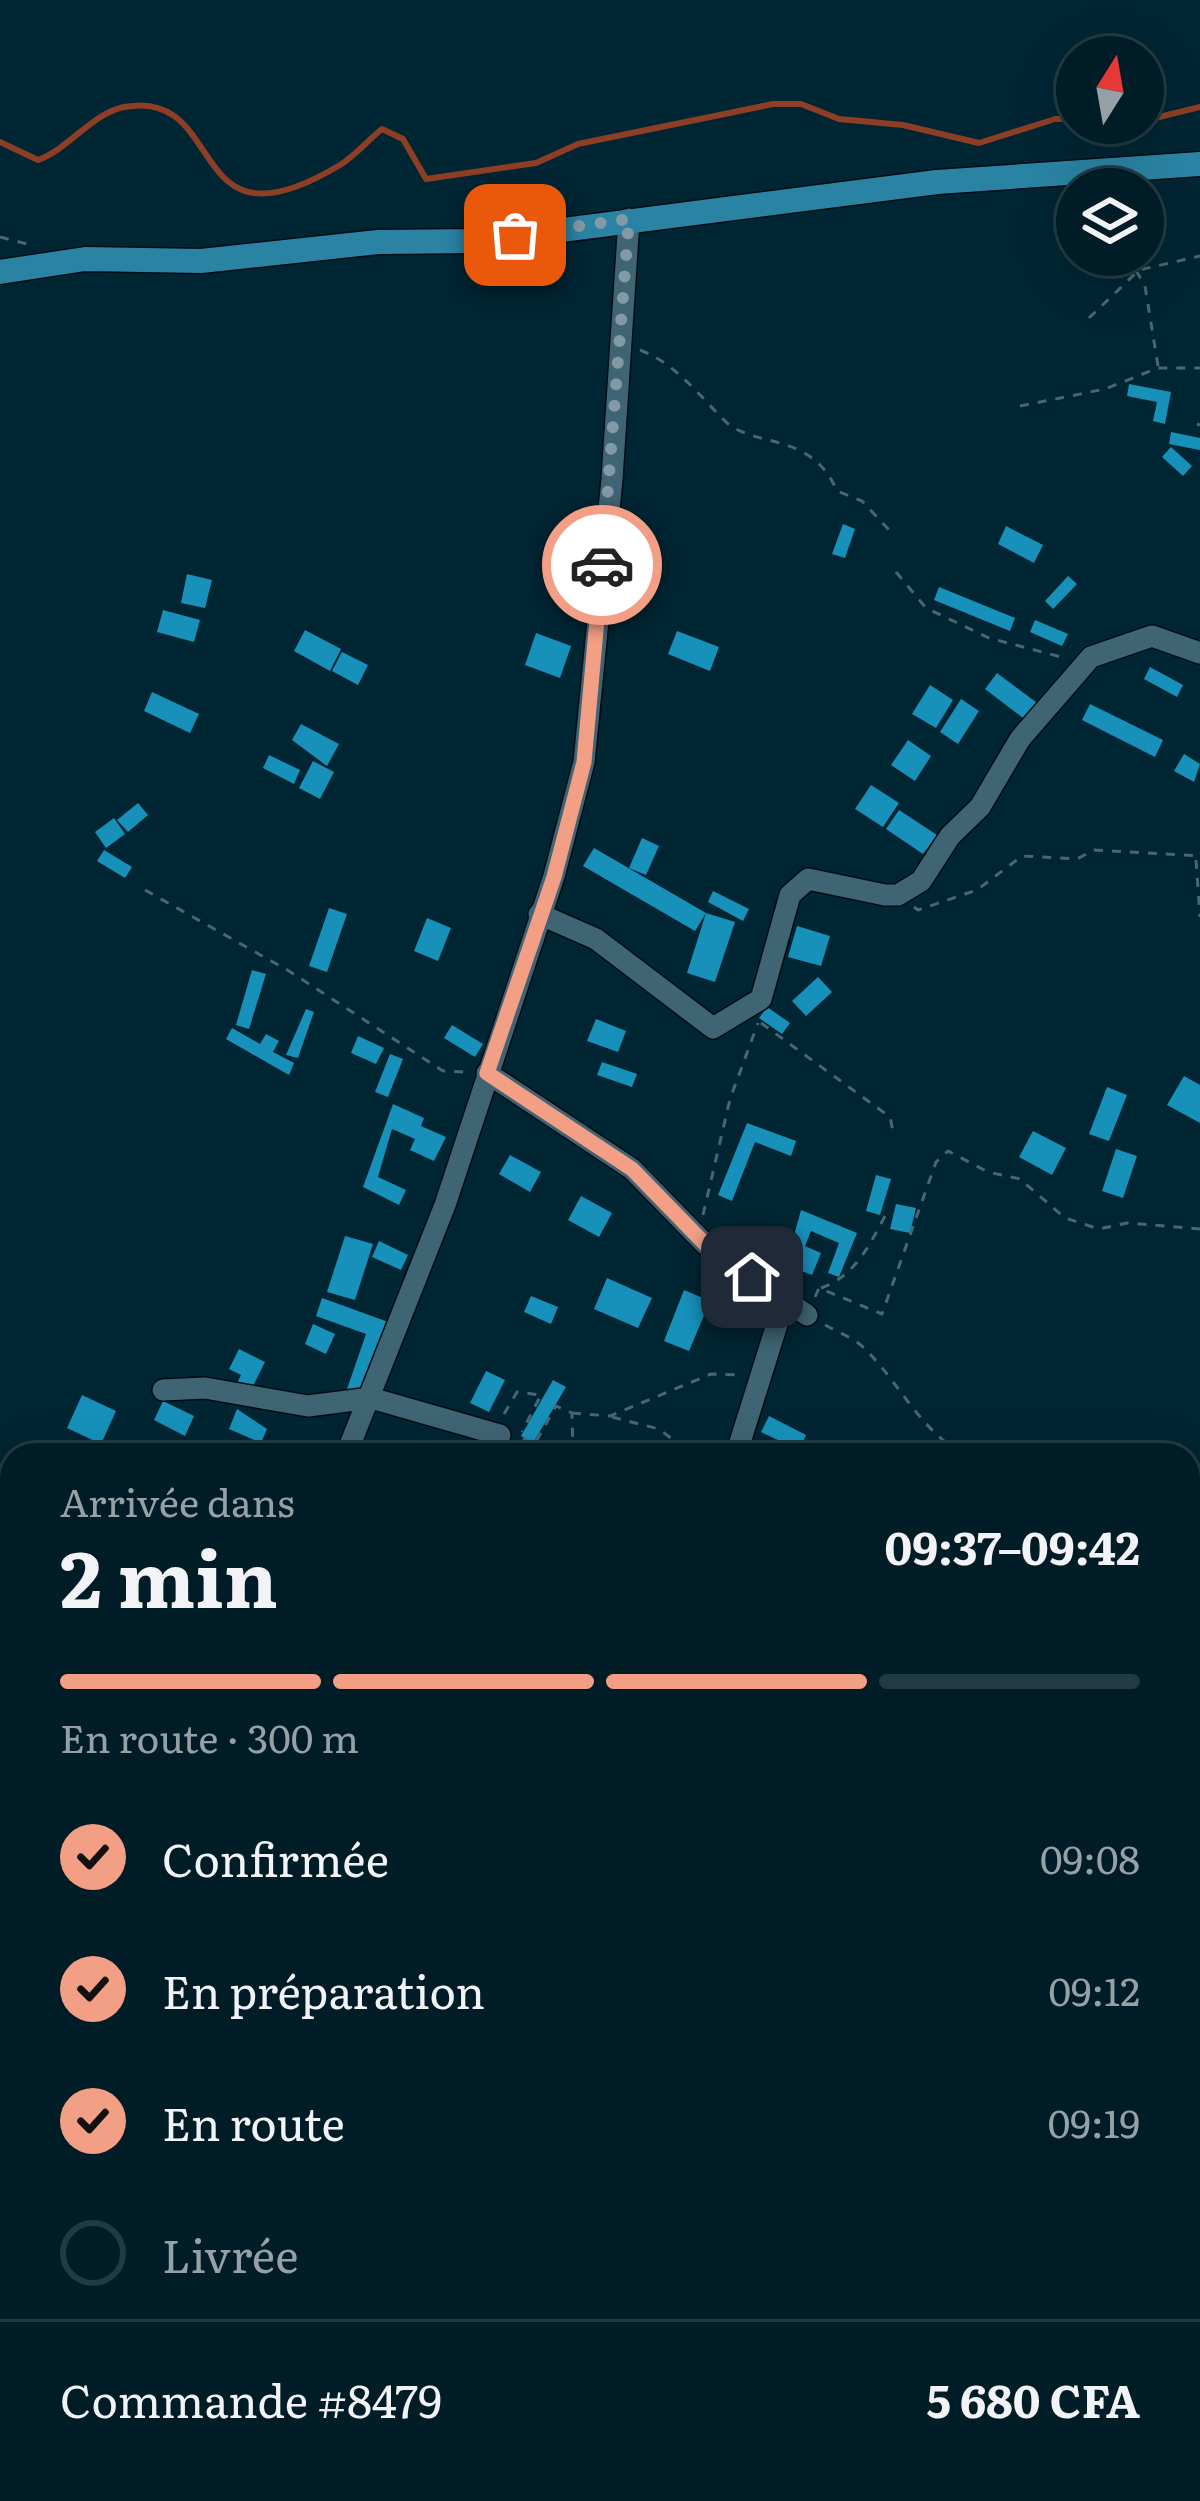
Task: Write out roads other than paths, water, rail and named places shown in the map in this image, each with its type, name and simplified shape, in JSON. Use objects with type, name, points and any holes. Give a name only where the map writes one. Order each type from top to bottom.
[{"type":"main road","points":[[0,272],[86,259],[202,261],[378,242],[477,241],[938,182],[1200,164]]},
{"type":"street","points":[[351,1443],[445,1205],[560,855],[591,720],[589,670],[622,343],[629,219]]},
{"type":"street","points":[[539,914],[596,939],[713,1028],[752,1016],[790,895],[808,879],[898,895],[920,881],[950,836],[980,807],[1019,739],[1091,657],[1152,636],[1200,653]]},
{"type":"street","points":[[487,1073],[632,1169],[705,1244],[807,1315]]},
{"type":"street","points":[[740,1443],[784,1302]]},
{"type":"street","points":[[163,1390],[205,1388],[308,1406],[371,1398],[500,1435]]},
{"type":"waterway","points":[[0,142],[38,160],[112,111],[157,108],[180,121],[230,183],[255,193],[290,189],[340,165],[382,129],[403,139],[426,179],[536,163],[578,144],[773,104],[801,104],[839,119],[903,125],[979,143],[1056,119]]},
{"type":"waterway","points":[[1164,116],[1200,107]]}]
